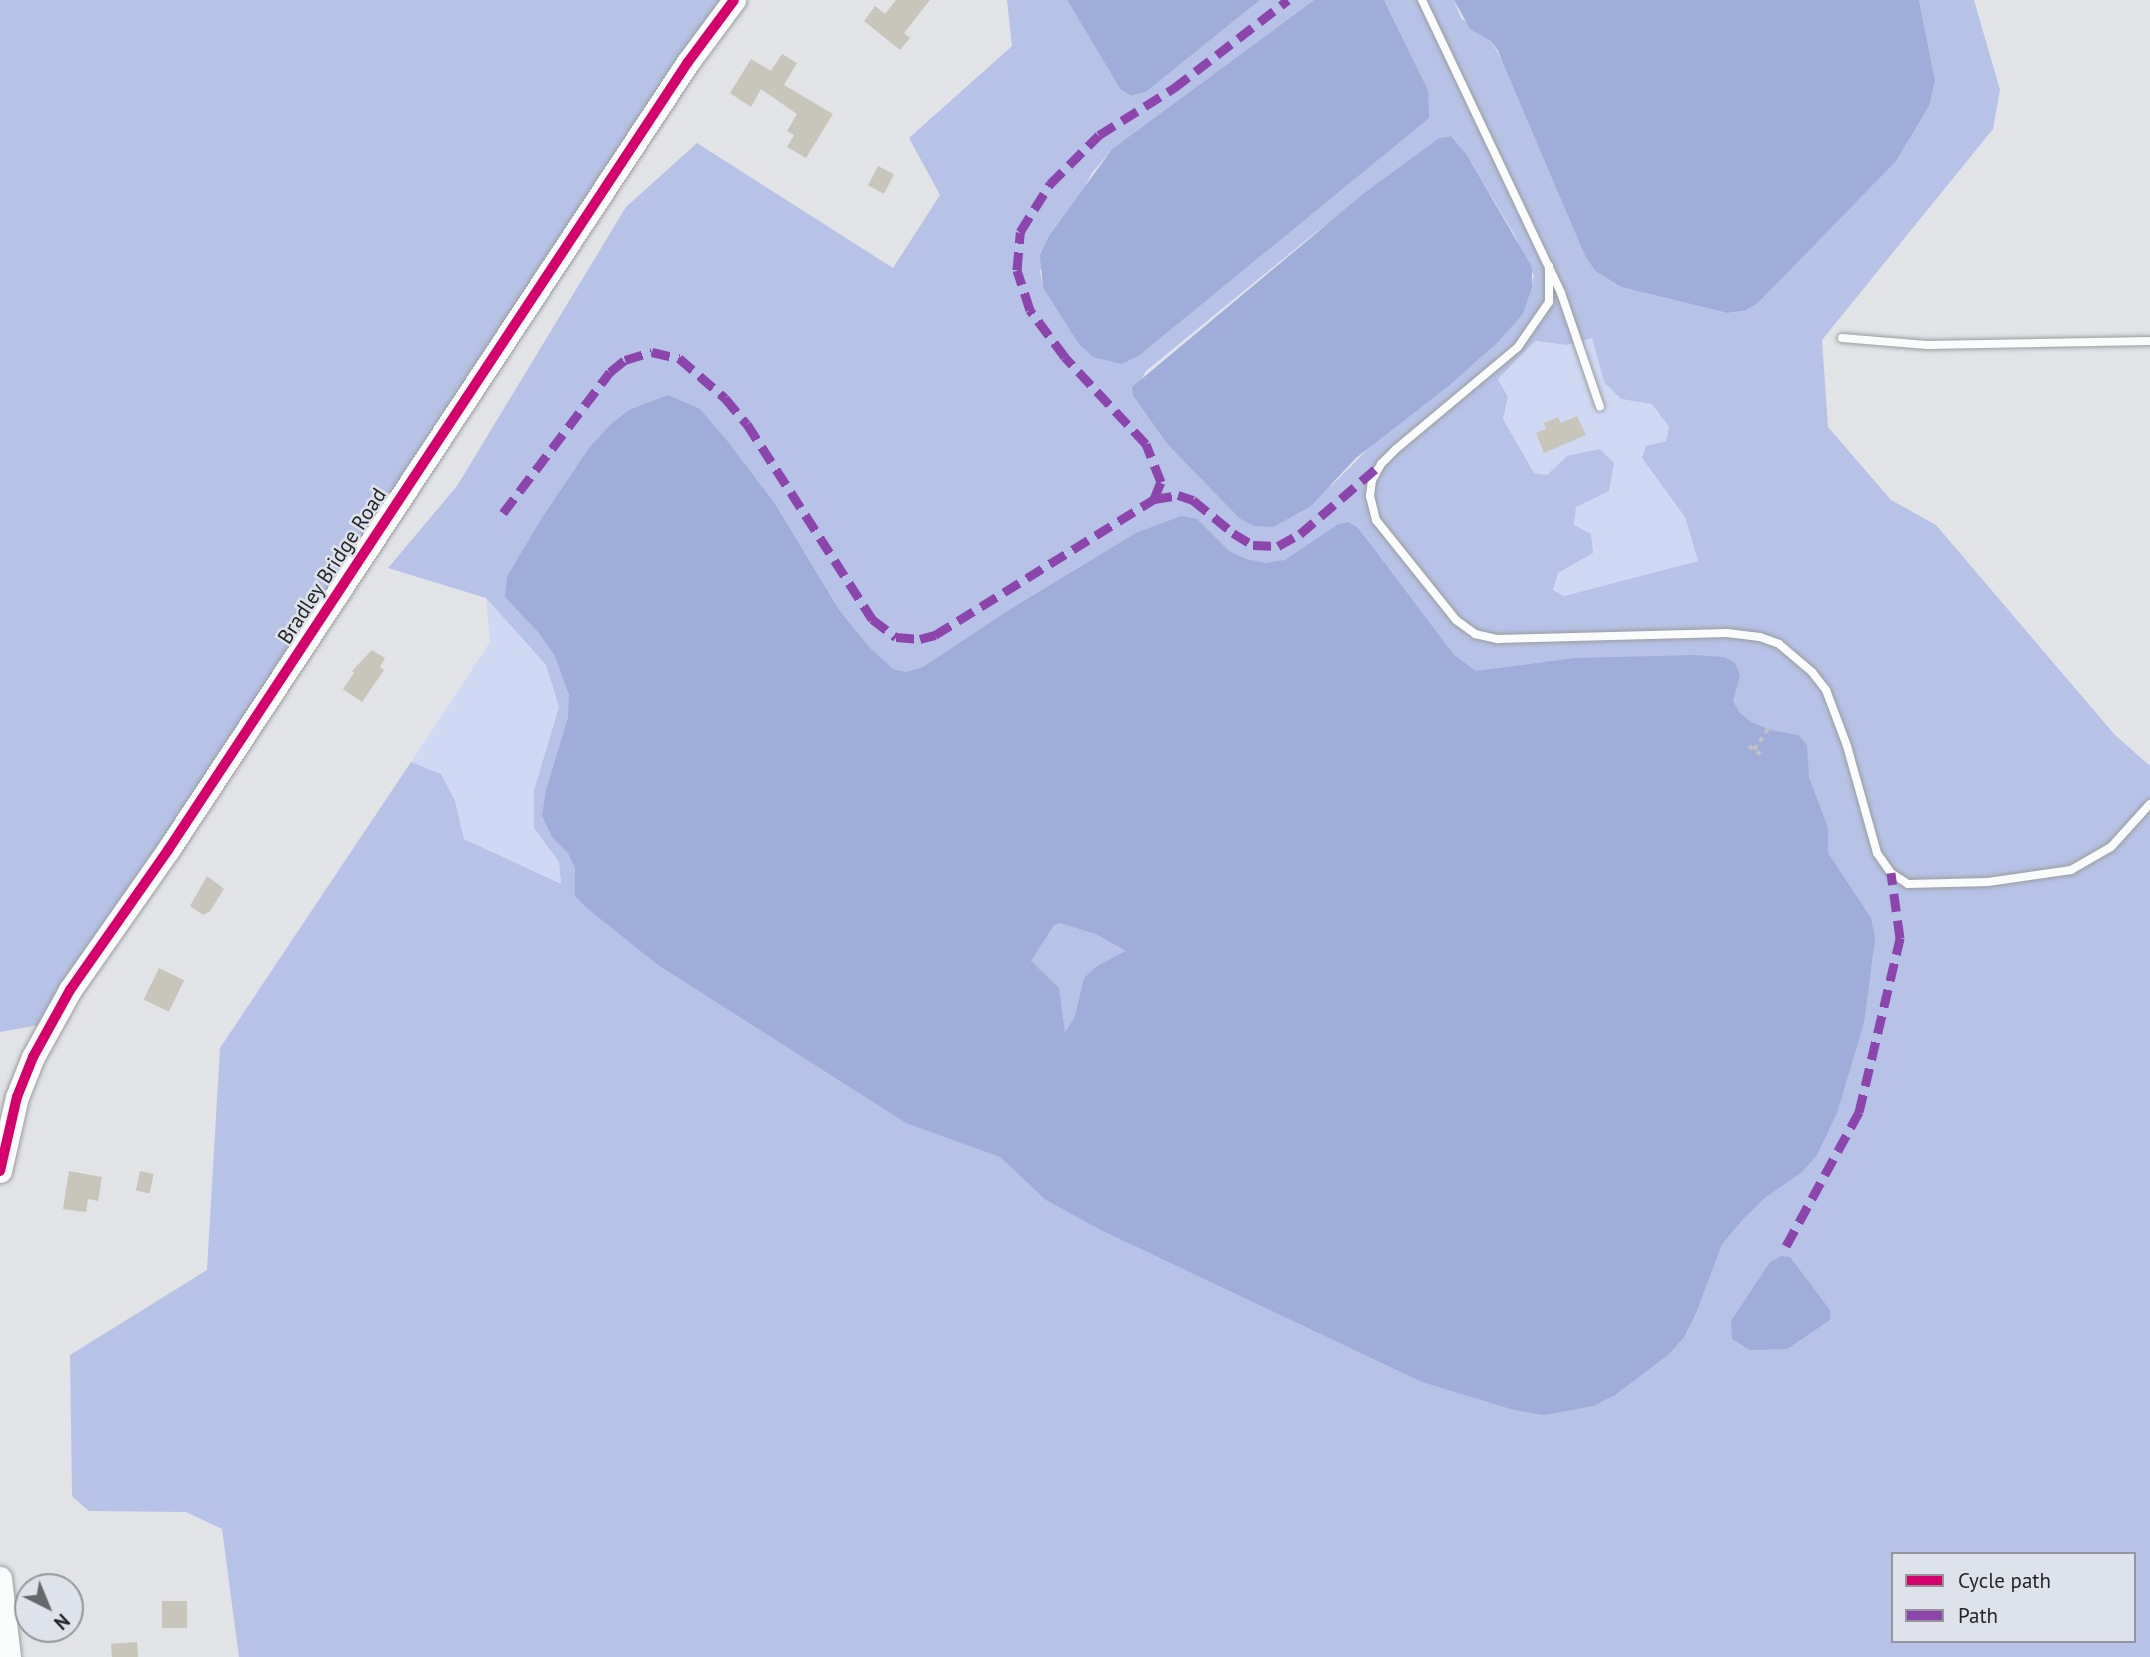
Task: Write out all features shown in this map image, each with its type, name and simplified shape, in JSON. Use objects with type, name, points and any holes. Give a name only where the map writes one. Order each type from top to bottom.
[{"type":"street","name":"Bradley Bridge Road","points":[[0,1171],[17,1097],[33,1057],[70,990],[182,829],[688,62],[734,0]]},
{"type":"street","points":[[0,1578],[9,1657]]},
{"type":"lane","points":[[1422,0],[1549,266],[1583,349],[1600,407]]},
{"type":"lane","points":[[1549,266],[1549,302],[1518,347],[1396,449],[1381,464],[1372,480],[1370,496],[1376,520],[1456,620],[1475,634],[1497,639],[1727,633],[1760,637],[1779,644],[1812,672],[1826,690],[1847,746],[1877,853],[1891,873],[1908,884],[1988,882],[2071,870],[2111,846],[2150,804]]},
{"type":"lane","points":[[1842,338],[1927,345],[2150,341]]},
{"type":"path","points":[[1754,750],[1769,727]]},
{"type":"path","points":[[1748,746],[1760,754]]},
{"type":"shaded area","points":[[0,0],[723,0],[39,1025],[0,1032]]},
{"type":"shaded area","points":[[1007,0],[1067,0],[1120,89],[1131,96],[1146,92],[1260,0],[1314,0],[1112,149],[1092,173],[1040,271],[1043,288],[1078,343],[1122,363],[1140,355],[1428,118],[1428,90],[1384,0],[1454,0],[1461,18],[1491,41],[1507,69],[1585,256],[1595,271],[1621,287],[1727,313],[1744,311],[1757,304],[1819,239],[1930,104],[1935,80],[1919,0],[1974,0],[2000,90],[1993,129],[1822,340],[1828,427],[1891,500],[1936,525],[2114,734],[2150,766],[2150,1657],[239,1657],[222,1529],[186,1512],[89,1511],[72,1496],[70,1355],[207,1270],[220,1048],[411,762],[441,774],[455,801],[464,839],[561,884],[559,862],[534,828],[534,790],[559,707],[546,665],[486,598],[388,568],[457,486],[626,207],[697,143],[893,268],[940,195],[909,138],[1012,46]],"holes":[[[1451,136],[1467,155],[1514,234],[1534,276],[1523,314],[1477,361],[1381,436],[1332,485],[1239,518],[1168,445],[1133,396],[1146,371],[1310,237],[1439,138]],[[1592,338],[1604,382],[1621,399],[1652,404],[1669,427],[1666,441],[1646,446],[1642,458],[1685,517],[1698,561],[1564,596],[1553,590],[1558,573],[1593,553],[1591,534],[1574,525],[1576,507],[1609,491],[1614,463],[1600,449],[1567,456],[1547,475],[1534,473],[1503,419],[1508,397],[1498,379],[1535,341],[1566,345]]]},
{"type":"shaded area","points":[[1067,0],[1260,0],[1146,92],[1131,96],[1120,89]]},
{"type":"shaded area","points":[[1314,0],[1384,0],[1428,90],[1429,118],[1140,355],[1122,364],[1093,357],[1078,343],[1043,288],[1040,255],[1049,236],[1112,149]]},
{"type":"shaded area","points":[[1454,0],[1919,0],[1935,80],[1930,104],[1896,161],[1757,304],[1744,311],[1727,313],[1621,287],[1595,271],[1585,256],[1498,51],[1491,41],[1470,29]]},
{"type":"shaded area","points":[[1451,136],[1467,155],[1532,267],[1532,287],[1523,314],[1498,342],[1451,384],[1356,458],[1311,506],[1273,527],[1254,526],[1239,518],[1168,445],[1133,396],[1132,387],[1363,194],[1439,138]]},
{"type":"shaded area","points":[[1592,338],[1604,382],[1621,399],[1652,404],[1669,427],[1666,441],[1643,458],[1685,517],[1698,561],[1564,596],[1553,590],[1558,573],[1593,553],[1574,525],[1576,506],[1609,491],[1567,456],[1547,475],[1534,473],[1503,419],[1508,397],[1498,379],[1535,341],[1566,345]]},
{"type":"shaded area","points":[[668,395],[700,409],[775,504],[839,610],[871,649],[893,669],[906,672],[923,667],[1009,610],[1136,533],[1181,516],[1197,519],[1229,551],[1246,559],[1266,563],[1285,560],[1337,525],[1348,522],[1357,527],[1454,655],[1476,671],[1575,658],[1695,655],[1724,657],[1735,663],[1740,675],[1733,701],[1739,712],[1751,722],[1771,730],[1798,735],[1807,745],[1809,777],[1828,828],[1828,853],[1871,918],[1875,939],[1864,1023],[1837,1113],[1817,1155],[1802,1172],[1766,1197],[1722,1244],[1696,1313],[1684,1337],[1668,1355],[1615,1395],[1593,1406],[1544,1415],[1514,1410],[1422,1382],[1103,1231],[1046,1200],[1000,1157],[906,1123],[658,965],[588,909],[575,896],[575,868],[568,853],[552,837],[542,816],[546,790],[568,718],[569,695],[555,656],[539,633],[505,597],[507,577],[540,521],[589,448],[611,424],[629,410]],"holes":[[[1060,923],[1096,934],[1126,951],[1097,966],[1084,978],[1075,1016],[1065,1033],[1059,988],[1031,961],[1054,925]]]},
{"type":"shaded area","points":[[486,598],[546,665],[559,707],[534,790],[534,828],[559,862],[561,885],[464,839],[455,802],[441,774],[411,762],[490,642]]},
{"type":"shaded area","points":[[1781,1256],[1790,1257],[1830,1310],[1830,1320],[1787,1349],[1750,1350],[1732,1339],[1731,1321],[1770,1262]]},
{"type":"building","points":[[896,0],[930,0],[904,33],[910,38],[900,50],[864,21],[875,6],[885,14]]},
{"type":"building","points":[[782,54],[797,63],[784,85],[833,114],[806,158],[787,147],[794,135],[787,131],[797,114],[761,89],[751,107],[730,93],[751,59],[771,71]]},
{"type":"building","points":[[878,166],[894,174],[884,194],[868,186]]},
{"type":"building","points":[[1577,416],[1586,435],[1544,453],[1536,433],[1546,429],[1544,423],[1558,417],[1561,423]]},
{"type":"building","points":[[372,650],[385,658],[380,667],[384,670],[362,702],[343,689],[354,673],[352,671]]},
{"type":"building","points":[[207,876],[224,889],[210,911],[203,915],[190,906]]},
{"type":"building","points":[[159,968],[184,980],[169,1012],[144,999]]},
{"type":"building","points":[[69,1171],[102,1177],[98,1201],[88,1199],[86,1212],[63,1209]]},
{"type":"building","points":[[140,1171],[154,1174],[150,1193],[136,1191]]},
{"type":"building","points":[[162,1601],[187,1601],[187,1628],[162,1628]]},
{"type":"building","points":[[137,1642],[138,1657],[112,1657],[111,1644]]},
{"type":"marked path","points":[[503,513],[610,372],[625,360],[652,352],[679,358],[725,398],[747,424],[872,619],[896,637],[920,639],[935,635],[1154,499],[1161,482],[1146,444],[1065,357],[1030,310],[1017,270],[1020,232],[1050,184],[1099,135],[1174,88],[1288,0]]},
{"type":"marked path","points":[[1154,499],[1178,495],[1193,500],[1233,533],[1253,545],[1278,546],[1300,534],[1381,464]]},
{"type":"marked path","points":[[1786,1246],[1859,1112],[1900,938],[1891,873]]},
{"type":"cycle path","points":[[0,1171],[17,1097],[33,1057],[70,990],[168,850],[688,62],[734,0]]}]
